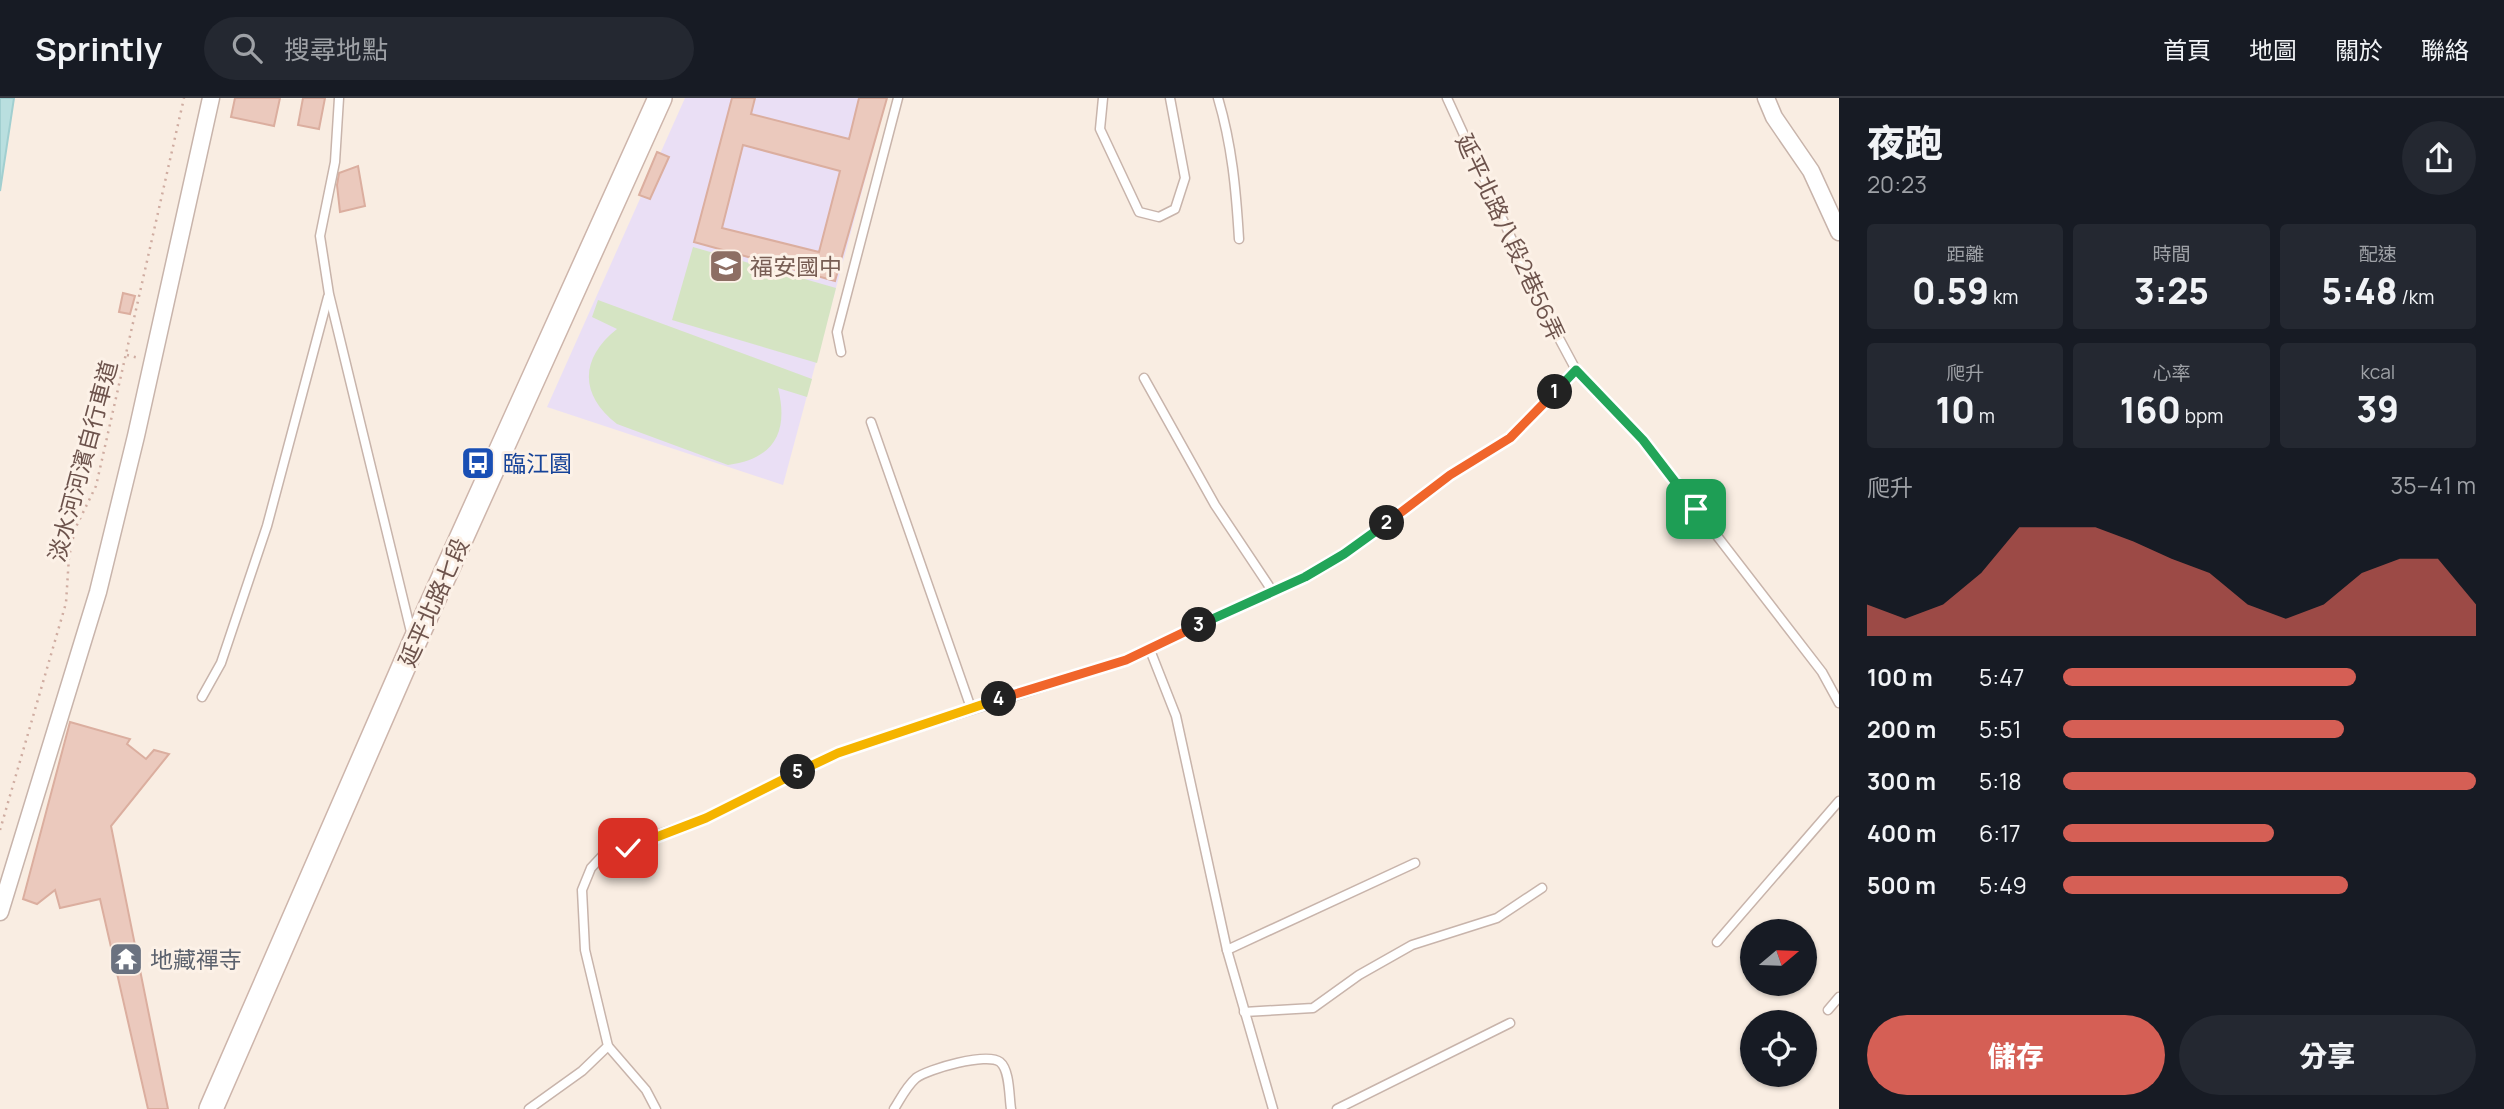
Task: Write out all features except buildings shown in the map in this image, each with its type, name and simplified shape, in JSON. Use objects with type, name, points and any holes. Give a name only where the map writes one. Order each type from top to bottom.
[{"type":"street","points":[[0,912],[97,592],[136,436],[211,98]]},
{"type":"street","name":"延平北路七段","points":[[211,1109],[414,643],[660,98]]},
{"type":"street","points":[[1766,98],[1774,117],[1811,172],[1839,232]]},
{"type":"lane","points":[[339,98],[335,162],[320,236],[329,294],[414,643]]},
{"type":"lane","points":[[841,352],[837,332],[898,98]]},
{"type":"lane","points":[[1103,98],[1100,129],[1139,212],[1159,218],[1175,209],[1185,178],[1170,98]]},
{"type":"lane","points":[[1217,98],[1229,134],[1239,239]]},
{"type":"lane","name":"延平北路八段2巷56弄","points":[[1447,98],[1546,314],[1576,370],[1643,440],[1822,673],[1839,703]]},
{"type":"lane","points":[[202,697],[221,663],[267,526],[329,294]]},
{"type":"lane","points":[[656,1109],[646,1090],[608,1046],[585,950],[582,890],[591,869],[605,853],[706,818],[838,753],[1150,650],[1214,617],[1273,592],[1344,554],[1450,475],[1510,438],[1576,370]]},
{"type":"lane","points":[[1144,378],[1215,505],[1273,592]]},
{"type":"lane","points":[[871,422],[971,708]]},
{"type":"lane","points":[[1150,650],[1176,716],[1227,950],[1273,1109]]},
{"type":"lane","points":[[1717,942],[1839,801]]},
{"type":"lane","points":[[1227,950],[1415,863]]},
{"type":"lane","points":[[1244,1012],[1313,1008],[1359,975],[1412,945],[1497,918],[1542,888]]},
{"type":"lane","points":[[1828,1010],[1839,997]]},
{"type":"lane","points":[[1337,1109],[1510,1023]]},
{"type":"lane","points":[[529,1109],[582,1071],[608,1046]]},
{"type":"lane","points":[[894,1109],[908,1086],[919,1076],[948,1066],[991,1059],[1000,1062],[1005,1070],[1011,1109]]},
{"type":"path","name":"淡水河河濱自行車道","points":[[0,830],[66,603],[69,557],[75,529],[96,485],[184,98]]},
{"type":"shaded area","name":"福安國中","points":[[685,98],[887,98],[783,485],[547,407]]},
{"type":"green space","points":[[693,247],[836,288],[817,363],[672,320]]},
{"type":"green space","points":[[598,300],[812,379],[807,397],[778,388],[781,418],[774,441],[757,457],[728,465],[617,424],[596,401],[589,377],[596,352],[617,329],[592,317]]},
{"type":"water","points":[[0,98],[14,98],[0,191]]},
{"type":"place","name":"福安國中","points":[[726,266]]},
{"type":"place","name":"臨江園","points":[[478,463]]},
{"type":"place","name":"地藏禪寺","points":[[126,959]]},
{"type":"route","points":[[628,848],[706,818],[838,753],[1126,660],[1305,577],[1344,554],[1450,475],[1510,438],[1576,370],[1643,440],[1696,509]]}]
